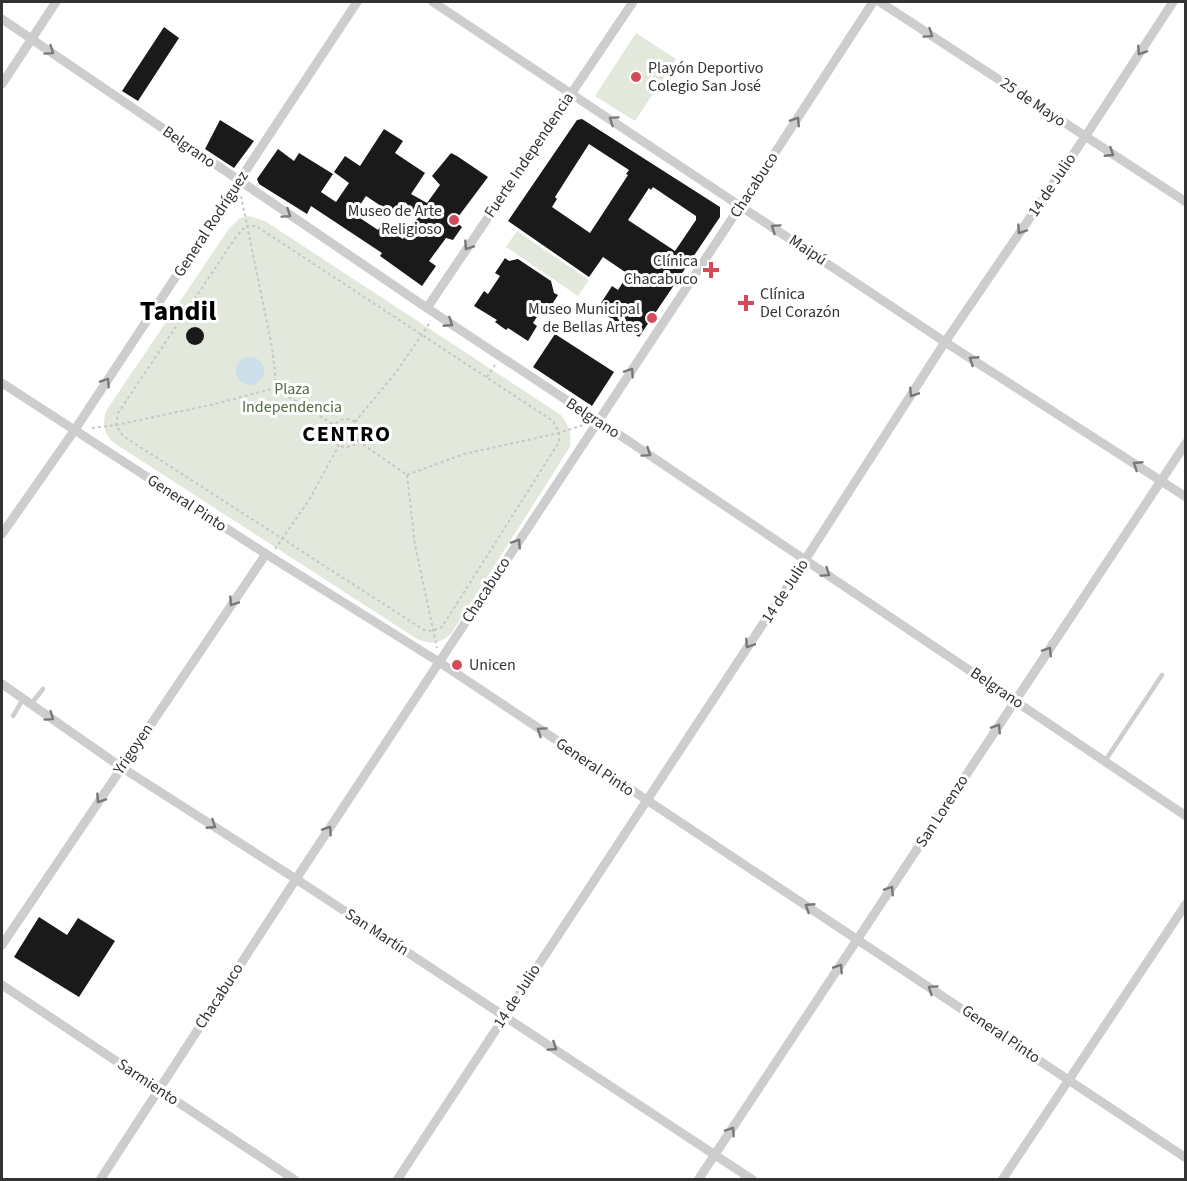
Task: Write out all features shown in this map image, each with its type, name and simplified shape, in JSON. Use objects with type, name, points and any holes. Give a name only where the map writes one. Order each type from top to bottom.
[{"type":"street","points":[[2,84],[56,2]]},
{"type":"street","name":"General Rodríguez","points":[[2,534],[74,430],[357,2]]},
{"type":"street","name":"Maipú","points":[[433,2],[945,342],[1185,497]]},
{"type":"street","name":"Fuerte Independencia","points":[[427,309],[633,2]]},
{"type":"street","name":"Chacabuco","points":[[100,1179],[873,2]]},
{"type":"street","name":"25 de Mayo","points":[[880,2],[1185,202]]},
{"type":"street","name":"14 de Julio","points":[[397,1179],[805,560],[945,342],[1085,137],[1173,2]]},
{"type":"street","name":"Belgrano","points":[[2,19],[427,309],[598,420],[1185,816]]},
{"type":"street","name":"General Pinto","points":[[2,382],[268,555],[439,662],[1185,1158]]},
{"type":"street","name":"San Lorenzo","points":[[698,1179],[1185,443]]},
{"type":"street","name":"Yrigoyen","points":[[2,945],[268,555]]},
{"type":"street","name":"San Martín","points":[[2,684],[122,767],[753,1179]]},
{"type":"street","points":[[1002,1179],[1185,904]]},
{"type":"street","name":"Sarmiento","points":[[2,985],[295,1179]]},
{"type":"lane","points":[[1105,761],[1162,675]]},
{"type":"lane","points":[[31,704],[43,689]]},
{"type":"lane","points":[[13,716],[23,699]]},
{"type":"path","points":[[239,182],[272,347],[275,388]]},
{"type":"path","points":[[246,226],[256,226],[553,421],[559,433],[559,442],[442,627],[435,630],[424,630],[123,436],[116,425],[118,413],[236,237],[246,226]]},
{"type":"path","points":[[355,422],[397,371],[435,314]]},
{"type":"path","points":[[487,378],[501,357]]},
{"type":"path","points":[[74,430],[116,425],[215,404],[275,388],[334,425]]},
{"type":"path","points":[[342,419],[355,422],[360,430],[357,441],[347,447],[339,445],[333,438],[334,425],[342,419]]},
{"type":"path","points":[[407,475],[464,454],[559,433],[598,420]]},
{"type":"path","points":[[357,441],[407,475],[422,587],[435,630],[439,662]]},
{"type":"path","points":[[268,555],[309,500],[339,445]]},
{"type":"green space","name":"Playón Deportivo Colegio San José","points":[[636,33],[676,59],[635,121],[595,96]]},
{"type":"green space","name":"Plaza Independencia","points":[[248,216],[265,221],[561,415],[568,427],[571,438],[570,447],[451,634],[439,642],[431,643],[417,639],[114,443],[106,432],[104,420],[106,411],[228,230],[240,218]]},
{"type":"green space","points":[[517,231],[589,280],[578,296],[506,247]]},
{"type":"shaded area","points":[[250,357],[260,361],[264,371],[260,381],[250,385],[240,381],[236,371],[240,361]]},
{"type":"building","points":[[164,27],[179,38],[138,101],[122,91]]},
{"type":"building","points":[[582,119],[720,207],[720,217],[639,337],[600,311],[604,305],[601,303],[612,286],[618,290],[628,274],[603,257],[589,277],[508,221],[577,120]],"holes":[[[589,144],[629,170],[590,233],[552,207],[557,199],[555,197]],[[653,187],[696,216],[696,220],[675,251],[628,220],[649,188],[651,190]]]},
{"type":"building","points":[[220,120],[254,141],[234,168],[205,149]]},
{"type":"building","points":[[384,129],[403,141],[395,153],[425,173],[411,194],[427,203],[440,185],[432,176],[451,153],[488,177],[455,221],[462,227],[453,240],[446,238],[429,261],[436,266],[422,286],[380,256],[382,253],[311,206],[307,214],[259,184],[257,179],[278,149],[294,161],[299,153],[333,174],[321,192],[336,202],[349,183],[334,172],[345,156],[360,166]],"holes":[[[366,196],[396,216],[405,202],[419,216],[403,239],[381,225],[378,230],[354,214]]]},
{"type":"building","points":[[505,258],[509,261],[518,259],[551,281],[554,293],[558,295],[549,309],[544,306],[533,323],[537,326],[528,341],[508,328],[506,330],[495,322],[497,320],[474,306],[484,291],[488,294],[500,276],[495,273]]},
{"type":"building","points":[[195,327],[201,330],[204,336],[201,342],[195,345],[189,342],[186,336],[189,330]]},
{"type":"building","points":[[555,334],[614,372],[592,406],[533,367]]},
{"type":"building","points":[[39,917],[67,935],[78,918],[115,941],[79,997],[14,957]]},
{"type":"place","name":"Playón Deportivo Colegio San José","points":[[636,77]]},
{"type":"place","name":"Museo de Arte Religioso","points":[[454,220]]},
{"type":"place","name":"Clínica Chacabuco","points":[[711,270]]},
{"type":"place","name":"Clínica Del Corazón","points":[[746,303]]},
{"type":"place","name":"Museo Municipal de Bellas Artes","points":[[652,318]]},
{"type":"place","name":"Unicen","points":[[457,665]]},
{"type":"district","name":"Tandil","points":[[178,311]]},
{"type":"district","name":"CENTRO","points":[[347,434]]}]
